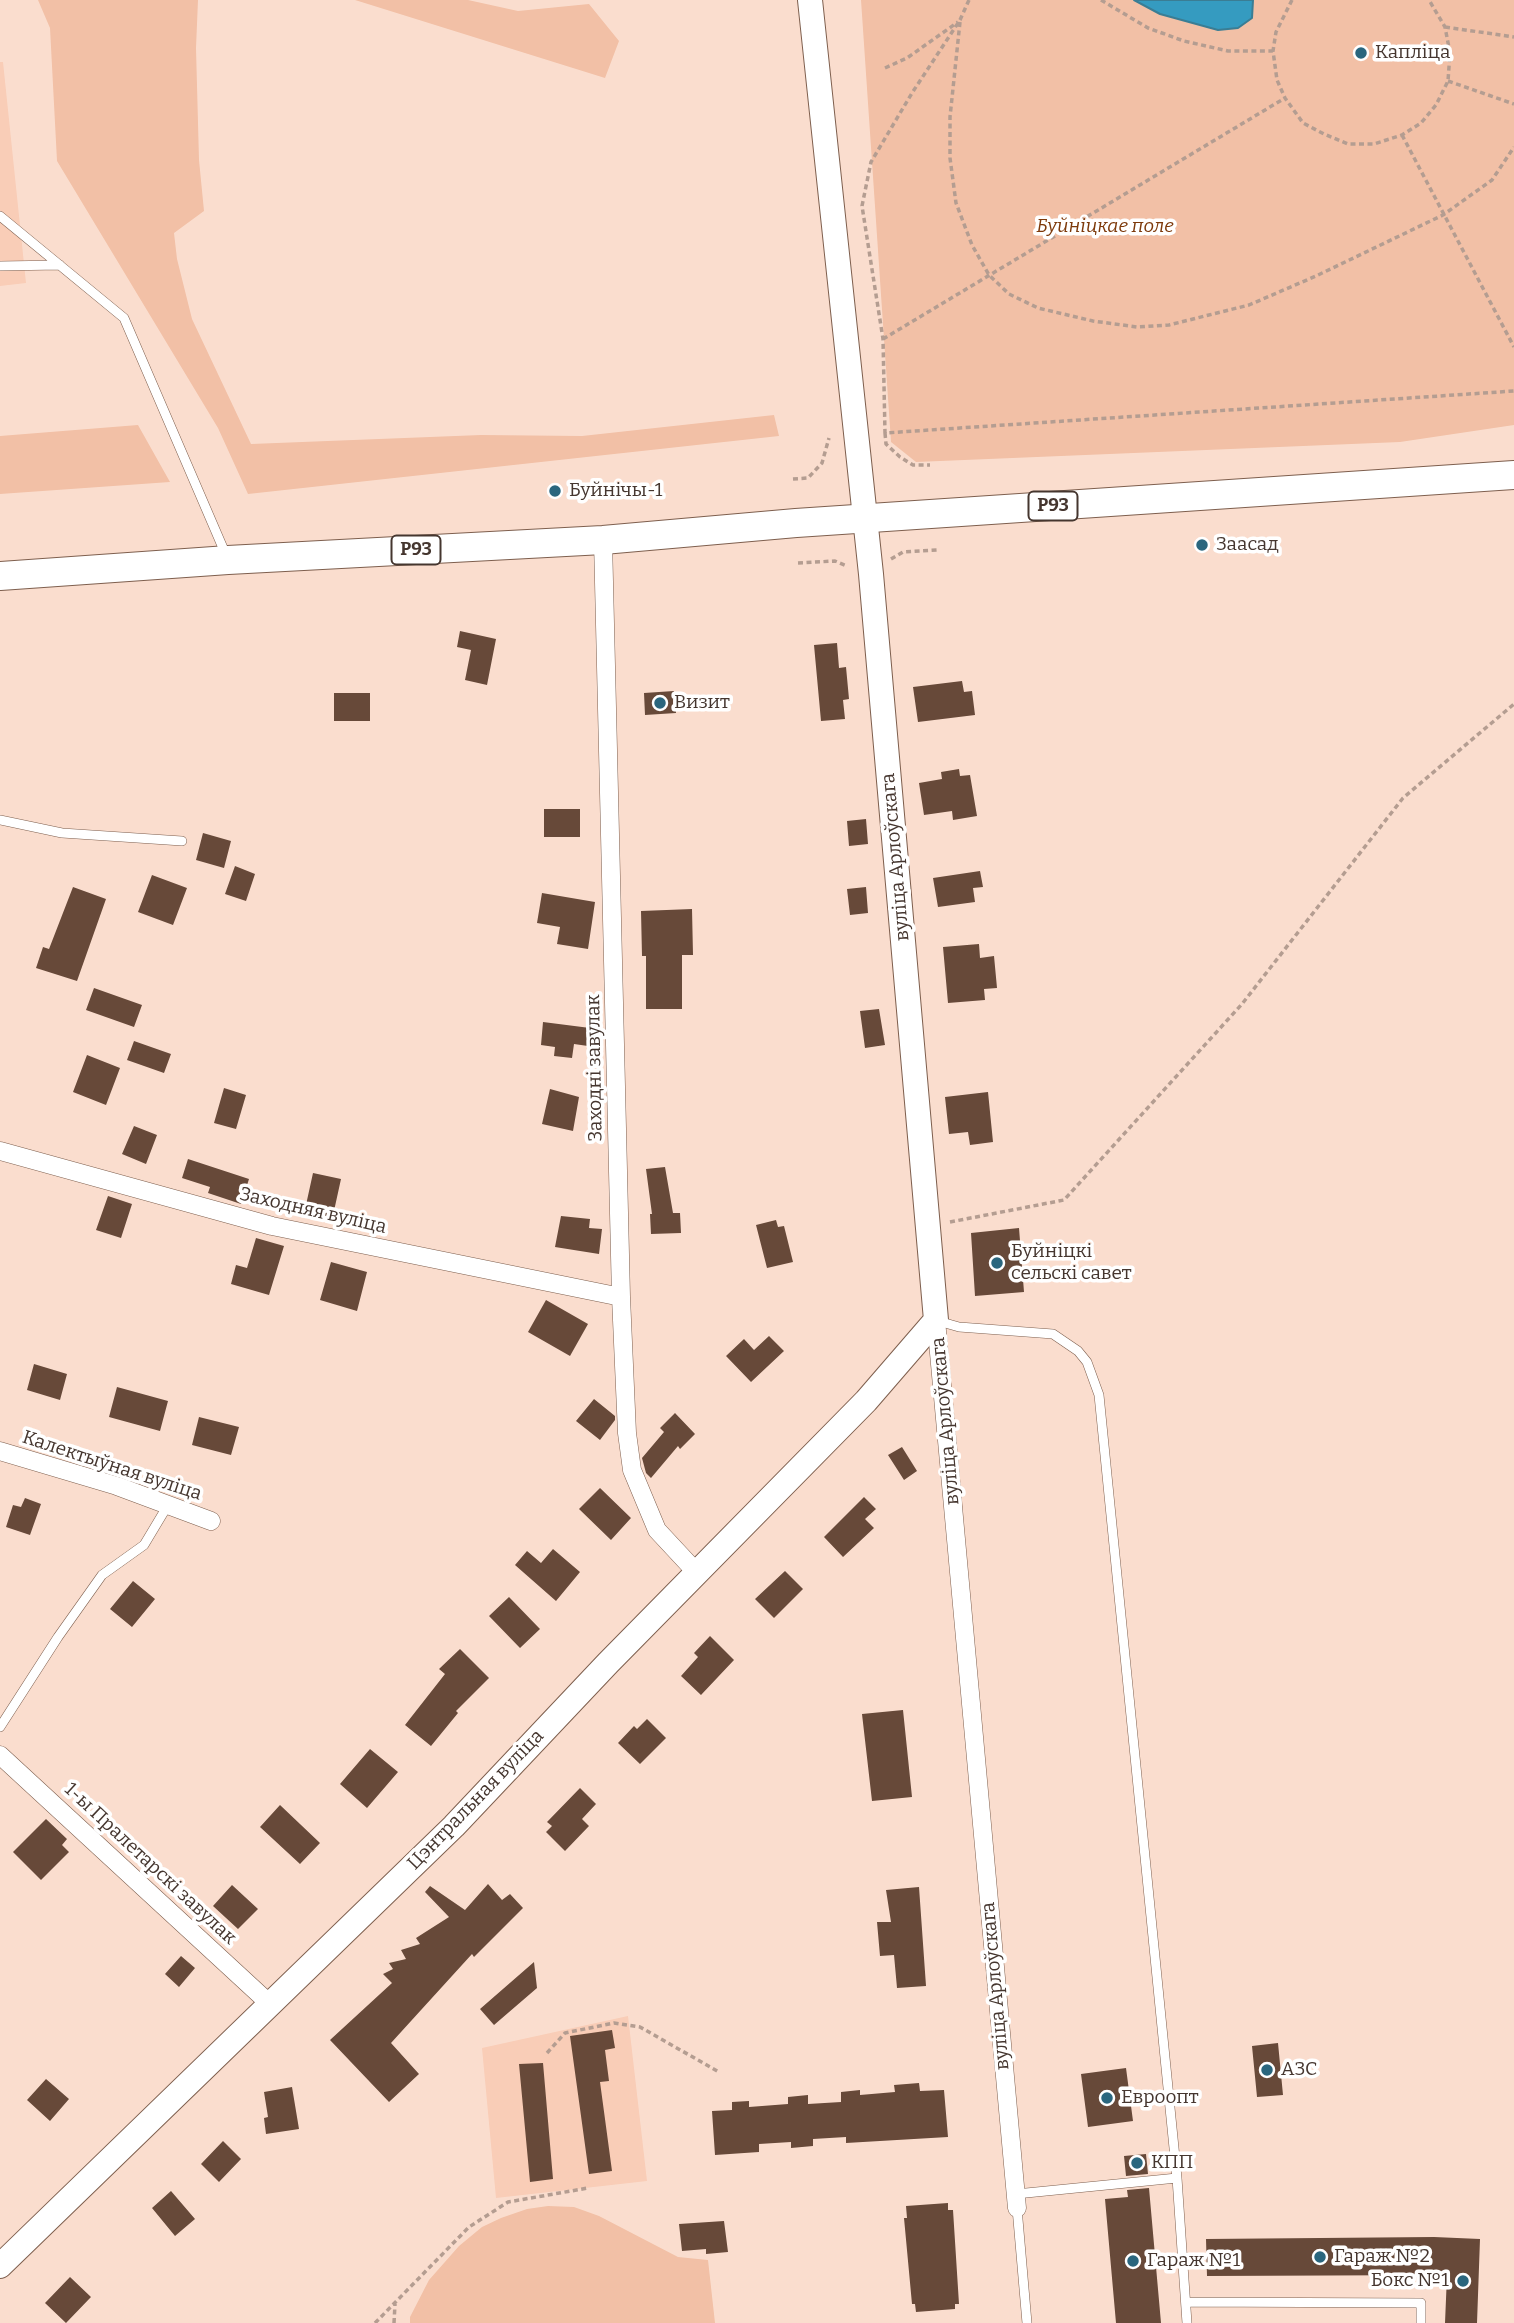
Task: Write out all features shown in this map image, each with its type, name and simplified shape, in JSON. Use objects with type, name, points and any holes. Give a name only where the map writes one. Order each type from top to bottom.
[{"type":"main road","name":"Р93","points":[[0,576],[228,560],[603,540],[796,523],[1514,475]]},
{"type":"street","name":"вуліца Арлоўскага","points":[[810,0],[866,520],[1016,2201]]},
{"type":"street","name":"Заходні завулак","points":[[603,540],[621,1297],[627,1433],[632,1470],[657,1530],[697,1573]]},
{"type":"street","name":"Заходняя вуліца","points":[[0,1151],[272,1226],[621,1297]]},
{"type":"street","name":"Цэнтральная вуліца","points":[[0,2266],[454,1826],[608,1663],[866,1401],[936,1321]]},
{"type":"street","name":"Калектыўная вуліца","points":[[0,1451],[117,1486],[211,1521]]},
{"type":"street","name":"1-ы Пралетарскі завулак","points":[[0,1755],[271,2005]]},
{"type":"lane","points":[[0,216],[124,318],[228,560]]},
{"type":"lane","points":[[0,266],[60,265]]},
{"type":"lane","points":[[0,820],[62,833],[182,841]]},
{"type":"lane","points":[[936,1321],[958,1327],[1053,1334],[1078,1350],[1095,1378],[1099,1395],[1177,2179],[1188,2323]]},
{"type":"lane","points":[[0,1727],[102,1575],[144,1545],[168,1505]]},
{"type":"lane","points":[[1016,2201],[1177,2179]]},
{"type":"lane","name":"вуліца Арлоўскага","points":[[1016,2201],[1027,2323]]},
{"type":"lane","points":[[1186,2302],[1421,2303],[1421,2323]]},
{"type":"path","points":[[930,465],[913,465],[886,444],[883,338],[862,206],[871,162],[970,0]]},
{"type":"path","points":[[1101,0],[1148,28],[1184,41],[1228,51],[1273,51]]},
{"type":"path","points":[[1291,0],[1276,32],[1273,51],[1277,80],[1285,99],[1303,123],[1348,144],[1374,144],[1402,135],[1420,123],[1436,105],[1448,81],[1450,52],[1445,27],[1429,0]]},
{"type":"path","points":[[885,68],[907,58],[960,20]]},
{"type":"path","points":[[960,20],[950,117],[950,158],[956,203],[972,245],[989,275],[1009,294],[1038,308],[1093,321],[1137,327],[1169,325],[1248,305],[1443,215],[1492,180],[1514,147]]},
{"type":"path","points":[[1445,27],[1514,37]]},
{"type":"path","points":[[1448,81],[1514,104]]},
{"type":"path","points":[[883,338],[1285,99]]},
{"type":"path","points":[[1402,135],[1514,347]]},
{"type":"path","points":[[886,433],[1514,391]]},
{"type":"path","points":[[793,479],[808,478],[822,463],[829,438]]},
{"type":"path","points":[[889,560],[903,552],[938,550]]},
{"type":"path","points":[[799,563],[835,561],[847,565],[850,575]]},
{"type":"path","points":[[928,1227],[1063,1200],[1242,1004],[1403,799],[1514,705]]},
{"type":"path","points":[[547,2053],[565,2033],[614,2024],[639,2027],[719,2072]]},
{"type":"path","points":[[375,2323],[469,2227],[508,2202],[588,2188]]},
{"type":"path","points":[[394,2323],[395,2302]]},
{"type":"shaded area","points":[[0,62],[3,62],[26,283],[0,286]]},
{"type":"shaded area","points":[[628,2016],[647,2181],[496,2198],[482,2048]]},
{"type":"green space","points":[[38,0],[198,0],[196,48],[199,160],[204,211],[174,233],[177,259],[192,319],[251,444],[481,435],[582,436],[774,415],[779,436],[248,494],[218,428],[57,161],[50,28]]},
{"type":"green space","points":[[355,0],[468,0],[518,11],[589,4],[619,41],[605,78]]},
{"type":"green space","name":"Буйніцкае поле","points":[[861,0],[1514,0],[1514,425],[1400,442],[916,462],[891,442]]},
{"type":"green space","points":[[138,425],[170,482],[0,494],[0,436]]},
{"type":"green space","points":[[548,2206],[574,2207],[599,2216],[678,2257],[708,2260],[715,2323],[410,2323],[410,2317],[429,2280],[459,2246],[482,2227],[501,2218],[527,2209]]},
{"type":"water","points":[[1134,0],[1253,0],[1252,18],[1238,28],[1218,30],[1160,14]]},
{"type":"building","points":[[460,631],[496,639],[487,685],[465,680],[471,650],[457,647]]},
{"type":"building","points":[[837,643],[839,668],[846,667],[849,699],[843,700],[845,719],[821,721],[814,645]]},
{"type":"building","points":[[962,681],[964,692],[972,691],[975,715],[918,722],[913,687]]},
{"type":"building","name":"Визит","points":[[674,691],[676,713],[645,715],[644,693]]},
{"type":"building","points":[[334,693],[370,693],[370,721],[334,721]]},
{"type":"building","points":[[959,769],[960,776],[970,775],[977,816],[953,820],[952,811],[924,815],[919,783],[942,779],[941,772]]},
{"type":"building","points":[[544,809],[580,809],[580,837],[544,837]]},
{"type":"building","points":[[866,819],[868,844],[849,846],[847,821]]},
{"type":"building","points":[[203,833],[231,841],[224,868],[196,860]]},
{"type":"building","points":[[235,866],[255,874],[246,901],[225,894]]},
{"type":"building","points":[[980,871],[983,887],[973,888],[975,902],[938,907],[933,878]]},
{"type":"building","points":[[152,875],[187,888],[173,925],[138,912]]},
{"type":"building","points":[[73,887],[106,899],[77,981],[36,968],[43,947],[49,949]]},
{"type":"building","points":[[866,887],[868,913],[850,915],[847,889]]},
{"type":"building","points":[[542,893],[595,902],[588,949],[557,944],[560,927],[537,923]]},
{"type":"building","points":[[692,909],[693,955],[682,955],[682,1009],[646,1009],[646,956],[642,956],[641,911]]},
{"type":"building","points":[[979,944],[980,958],[994,956],[997,988],[984,989],[985,1000],[948,1003],[943,947]]},
{"type":"building","points":[[94,988],[142,1005],[134,1027],[86,1010]]},
{"type":"building","points":[[879,1009],[885,1045],[865,1048],[860,1011]]},
{"type":"building","points":[[543,1022],[590,1028],[588,1046],[574,1044],[572,1058],[554,1056],[555,1047],[541,1045]]},
{"type":"building","points":[[134,1041],[171,1054],[164,1073],[127,1060]]},
{"type":"building","points":[[87,1055],[120,1068],[106,1105],[73,1092]]},
{"type":"building","points":[[224,1088],[246,1095],[236,1129],[214,1123]]},
{"type":"building","points":[[550,1089],[579,1097],[573,1131],[542,1124]]},
{"type":"building","points":[[988,1092],[993,1142],[970,1145],[968,1132],[949,1134],[945,1097]]},
{"type":"building","points":[[134,1126],[157,1135],[146,1164],[122,1154]]},
{"type":"building","points":[[188,1159],[249,1179],[241,1204],[208,1193],[210,1187],[182,1178]]},
{"type":"building","points":[[665,1167],[673,1213],[680,1213],[681,1233],[651,1234],[652,1214],[646,1169]]},
{"type":"building","points":[[313,1173],[341,1179],[332,1220],[304,1214]]},
{"type":"building","points":[[108,1196],[132,1204],[121,1238],[96,1230]]},
{"type":"building","points":[[561,1216],[590,1219],[589,1228],[602,1229],[599,1254],[555,1247]]},
{"type":"building","points":[[776,1220],[778,1227],[784,1226],[793,1262],[767,1268],[756,1225]]},
{"type":"building","name":"Буйніцкі сельскі савет","points":[[1019,1228],[1024,1292],[975,1296],[971,1233]]},
{"type":"building","points":[[256,1238],[284,1246],[269,1295],[231,1284],[236,1265],[247,1268]]},
{"type":"building","points":[[331,1262],[367,1272],[357,1311],[320,1300]]},
{"type":"building","points":[[546,1300],[588,1324],[570,1356],[528,1332]]},
{"type":"building","points":[[769,1336],[784,1351],[751,1382],[726,1356],[744,1339],[754,1350]]},
{"type":"building","points":[[34,1364],[67,1374],[60,1400],[27,1390]]},
{"type":"building","points":[[117,1387],[168,1401],[160,1431],[109,1417]]},
{"type":"building","points":[[594,1399],[615,1416],[615,1420],[600,1440],[576,1421]]},
{"type":"building","points":[[675,1413],[695,1434],[680,1449],[678,1446],[651,1478],[646,1473],[642,1458],[664,1432],[660,1428]]},
{"type":"building","points":[[199,1417],[239,1427],[231,1455],[192,1445]]},
{"type":"building","points":[[902,1447],[917,1471],[904,1480],[888,1455]]},
{"type":"building","points":[[600,1488],[631,1518],[611,1540],[579,1509]]},
{"type":"building","points":[[864,1497],[876,1509],[865,1519],[874,1528],[843,1557],[824,1537]]},
{"type":"building","points":[[25,1498],[41,1504],[30,1535],[6,1527],[13,1505],[21,1507]]},
{"type":"building","points":[[553,1549],[580,1572],[556,1601],[515,1565],[527,1551],[541,1563]]},
{"type":"building","points":[[785,1571],[803,1589],[774,1618],[755,1599]]},
{"type":"building","points":[[133,1581],[155,1599],[132,1627],[110,1609]]},
{"type":"building","points":[[509,1597],[540,1629],[520,1648],[489,1616]]},
{"type":"building","points":[[710,1636],[734,1660],[701,1695],[681,1676],[698,1657],[694,1653]]},
{"type":"building","points":[[460,1649],[489,1678],[456,1711],[458,1713],[431,1746],[405,1725],[445,1674],[439,1669]]},
{"type":"building","points":[[903,1710],[912,1797],[872,1801],[862,1714]]},
{"type":"building","points":[[647,1719],[666,1738],[640,1764],[618,1743],[634,1726],[637,1729]]},
{"type":"building","points":[[370,1749],[398,1772],[367,1808],[340,1784]]},
{"type":"building","points":[[580,1788],[596,1804],[582,1819],[589,1826],[565,1851],[546,1832],[552,1826],[547,1822]]},
{"type":"building","points":[[280,1805],[320,1843],[300,1864],[260,1827]]},
{"type":"building","points":[[46,1819],[67,1839],[62,1845],[69,1852],[41,1880],[13,1852]]},
{"type":"building","points":[[488,1884],[502,1900],[510,1894],[523,1908],[474,1957],[472,1954],[391,2043],[419,2074],[389,2102],[330,2040],[392,1983],[383,1974],[393,1969],[389,1963],[406,1959],[401,1950],[420,1944],[416,1938],[449,1917],[425,1892],[430,1886],[465,1910]]},
{"type":"building","points":[[232,1885],[258,1909],[238,1929],[213,1906]]},
{"type":"building","points":[[919,1887],[926,1986],[897,1988],[894,1955],[880,1956],[877,1922],[891,1922],[886,1890]]},
{"type":"building","points":[[181,1956],[195,1968],[179,1987],[165,1974]]},
{"type":"building","points":[[534,1962],[537,1988],[494,2025],[480,2009]]},
{"type":"building","points":[[612,2030],[615,2048],[605,2050],[609,2081],[600,2082],[612,2171],[589,2174],[570,2036]]},
{"type":"building","name":"АЗС","points":[[1278,2043],[1283,2095],[1257,2097],[1252,2046]]},
{"type":"building","points":[[543,2063],[553,2179],[530,2182],[519,2064]]},
{"type":"building","name":"Евроопт","points":[[1126,2068],[1133,2121],[1088,2127],[1081,2074]]},
{"type":"building","points":[[46,2079],[69,2099],[50,2121],[27,2100]]},
{"type":"building","points":[[919,2083],[920,2091],[944,2090],[948,2137],[846,2143],[846,2137],[813,2139],[813,2146],[791,2148],[791,2142],[759,2144],[759,2152],[715,2155],[712,2111],[732,2110],[732,2102],[749,2101],[749,2107],[788,2104],[788,2097],[808,2095],[808,2104],[841,2102],[841,2092],[860,2090],[860,2095],[895,2092],[894,2085]]},
{"type":"building","points":[[292,2087],[299,2129],[266,2134],[264,2118],[268,2117],[264,2092]]},
{"type":"building","points":[[223,2141],[241,2159],[219,2182],[201,2164]]},
{"type":"building","name":"КПП","points":[[1146,2154],[1148,2174],[1126,2176],[1124,2156]]},
{"type":"building","name":"Гараж №1","points":[[1149,2188],[1161,2323],[1116,2323],[1105,2199],[1128,2197],[1127,2190]]},
{"type":"building","points":[[171,2191],[195,2219],[175,2236],[152,2208]]},
{"type":"building","points":[[948,2203],[948,2210],[953,2210],[959,2304],[955,2304],[955,2309],[916,2312],[915,2304],[912,2304],[904,2218],[907,2218],[906,2206]]},
{"type":"building","points":[[724,2221],[728,2252],[706,2254],[706,2249],[682,2251],[679,2224]]},
{"type":"building","name":"Гараж №2","points":[[1206,2239],[1480,2239],[1477,2323],[1445,2323],[1447,2275],[1207,2276]]},
{"type":"building","points":[[70,2277],[91,2297],[66,2323],[45,2303]]},
{"type":"place","name":"Капліца","points":[[1361,53]]},
{"type":"place","name":"Буйнічы-1","points":[[555,491]]},
{"type":"place","name":"Заасад","points":[[1202,545]]},
{"type":"place","name":"Визит","points":[[660,703]]},
{"type":"place","name":"Буйніцкі сельскі савет","points":[[997,1263]]},
{"type":"place","name":"АЗС","points":[[1267,2070]]},
{"type":"place","name":"Евроопт","points":[[1107,2098]]},
{"type":"place","name":"КПП","points":[[1137,2163]]},
{"type":"place","name":"Гараж №2","points":[[1320,2257]]},
{"type":"place","name":"Гараж №1","points":[[1133,2261]]},
{"type":"place","name":"Бокс №1","points":[[1463,2281]]}]
